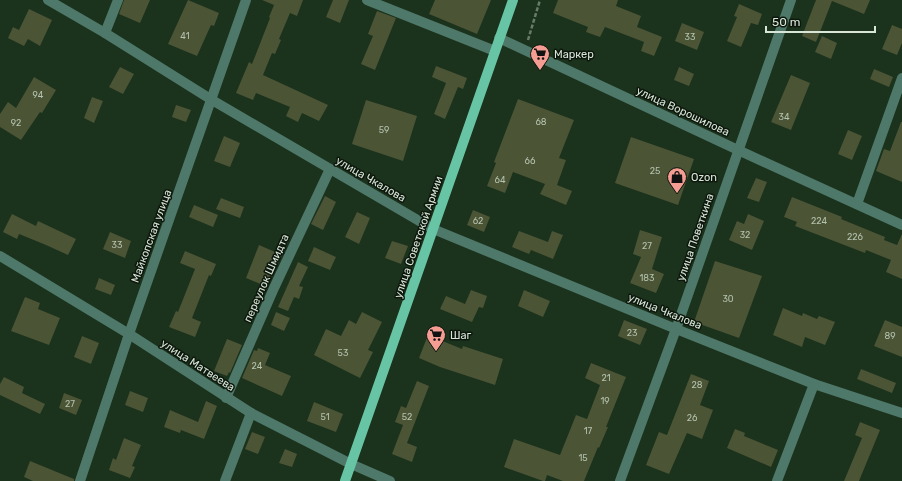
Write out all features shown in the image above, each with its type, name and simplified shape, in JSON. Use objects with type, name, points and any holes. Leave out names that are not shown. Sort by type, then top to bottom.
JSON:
[{"type":"main road","name":"улица Советской Армии","points":[[345,481],[513,0]]},
{"type":"street","name":"улица Чкалова","points":[[48,0],[105,33],[212,100],[433,229],[814,384],[902,413]]},
{"type":"street","points":[[105,33],[118,0]]},
{"type":"street","name":"Майкопская улица","points":[[80,481],[129,334],[246,0]]},
{"type":"street","points":[[366,0],[495,51]]},
{"type":"street","name":"улица Поветкина","points":[[620,481],[676,329],[791,0]]},
{"type":"street","name":"улица Ворошилова","points":[[499,38],[902,225]]},
{"type":"street","points":[[857,204],[902,78]]},
{"type":"street","name":"переулок Шмидта","points":[[226,398],[274,288],[330,169]]},
{"type":"street","name":"улица Матвеева","points":[[0,256],[129,334],[251,413],[351,464],[390,481]]},
{"type":"street","points":[[777,481],[814,384]]},
{"type":"street","points":[[226,481],[251,413]]},
{"type":"path","points":[[525,50],[540,0]]},
{"type":"building","points":[[124,0],[150,0],[140,23],[119,14]]},
{"type":"building","points":[[188,0],[219,13],[214,26],[211,25],[197,56],[168,44]]},
{"type":"building","points":[[262,0],[303,0],[297,16],[290,13],[279,39],[281,40],[275,54],[272,53],[263,75],[328,105],[319,121],[302,113],[298,122],[286,116],[290,107],[256,93],[253,100],[236,93],[249,62],[252,64],[274,5]]},
{"type":"building","points":[[333,0],[349,0],[340,23],[326,17]]},
{"type":"building","points":[[435,0],[491,0],[477,34],[429,14]]},
{"type":"building","points":[[558,0],[618,0],[616,6],[641,16],[637,27],[662,37],[654,56],[641,51],[644,42],[605,27],[600,37],[586,32],[588,27],[553,13]]},
{"type":"building","points":[[816,0],[870,0],[864,14],[832,1],[816,42],[802,36]]},
{"type":"building","points":[[739,4],[762,14],[758,25],[751,23],[741,47],[727,41],[737,17],[734,16]]},
{"type":"building","points":[[29,9],[52,20],[40,46],[28,39],[24,46],[8,38],[13,27],[19,30]]},
{"type":"building","points":[[377,11],[396,18],[375,70],[361,64],[373,36],[368,34]]},
{"type":"building","points":[[682,23],[704,32],[697,50],[675,41]]},
{"type":"building","points":[[892,25],[902,29],[902,43],[897,55],[882,49]]},
{"type":"building","points":[[822,36],[837,43],[831,59],[815,52]]},
{"type":"building","points":[[436,66],[467,78],[463,89],[458,87],[445,119],[434,114],[446,83],[432,77]]},
{"type":"building","points":[[120,67],[134,74],[123,94],[109,87]]},
{"type":"building","points":[[679,67],[694,74],[689,86],[674,80]]},
{"type":"building","points":[[874,69],[893,77],[889,87],[870,79]]},
{"type":"building","points":[[791,75],[810,83],[791,130],[771,122]]},
{"type":"building","points":[[34,77],[56,90],[42,113],[40,112],[21,140],[0,127],[0,114],[8,102],[16,108]]},
{"type":"building","points":[[92,97],[103,101],[94,123],[84,118]]},
{"type":"building","points":[[518,99],[574,120],[559,158],[566,160],[557,185],[572,191],[566,205],[540,194],[545,184],[513,172],[505,193],[487,186],[496,163],[494,162]]},
{"type":"building","points":[[366,100],[417,116],[403,161],[352,144]]},
{"type":"building","points":[[176,105],[191,110],[186,122],[172,117]]},
{"type":"building","points":[[901,122],[902,182],[876,171],[884,149],[890,151]]},
{"type":"building","points":[[848,130],[862,136],[852,160],[838,154]]},
{"type":"building","points":[[224,136],[240,143],[230,167],[214,161]]},
{"type":"building","points":[[631,137],[694,159],[678,205],[615,183]]},
{"type":"building","points":[[756,178],[767,182],[759,202],[747,198]]},
{"type":"building","points":[[325,196],[336,202],[323,230],[311,224]]},
{"type":"building","points":[[792,197],[842,217],[841,219],[885,237],[884,240],[897,245],[902,234],[902,279],[886,272],[891,260],[866,250],[865,253],[795,226],[797,222],[784,217]]},
{"type":"building","points":[[221,198],[244,207],[240,218],[216,209]]},
{"type":"building","points":[[194,205],[218,215],[213,227],[189,217]]},
{"type":"building","points":[[473,210],[490,217],[484,232],[467,225]]},
{"type":"building","points":[[357,212],[370,218],[359,244],[345,237]]},
{"type":"building","points":[[12,214],[36,226],[38,221],[76,239],[68,255],[19,234],[17,239],[3,232]]},
{"type":"building","points":[[748,214],[764,221],[752,250],[729,240],[737,221],[744,224]]},
{"type":"building","points":[[640,230],[662,237],[652,269],[664,274],[656,293],[630,283],[641,257],[633,254]]},
{"type":"building","points":[[519,231],[548,242],[552,231],[563,235],[553,259],[531,250],[529,254],[512,247]]},
{"type":"building","points":[[110,232],[131,241],[125,258],[103,249]]},
{"type":"building","points":[[392,241],[408,246],[401,264],[385,258]]},
{"type":"building","points":[[259,245],[282,255],[265,286],[246,278]]},
{"type":"building","points":[[314,247],[336,257],[330,270],[308,261]]},
{"type":"building","points":[[185,251],[216,264],[211,276],[209,275],[192,318],[201,322],[195,337],[169,327],[176,311],[178,312],[195,269],[180,263]]},
{"type":"building","points":[[715,261],[762,276],[739,338],[694,322]]},
{"type":"building","points":[[298,262],[308,267],[299,286],[303,287],[299,299],[294,297],[288,311],[278,307]]},
{"type":"building","points":[[99,278],[115,285],[111,295],[95,289]]},
{"type":"building","points":[[471,290],[487,296],[483,308],[479,307],[472,322],[440,309],[446,296],[465,304]]},
{"type":"building","points":[[524,290],[550,301],[543,317],[518,306]]},
{"type":"building","points":[[25,297],[40,303],[38,309],[60,318],[49,345],[11,331]]},
{"type":"building","points":[[783,308],[802,316],[803,313],[817,319],[819,316],[835,322],[825,345],[805,337],[802,347],[773,335]]},
{"type":"building","points":[[276,312],[290,318],[284,331],[271,325]]},
{"type":"building","points":[[362,312],[382,322],[368,350],[373,352],[360,378],[314,355],[326,329],[341,336],[349,320],[356,324]]},
{"type":"building","points":[[624,320],[647,329],[640,345],[618,336]]},
{"type":"building","points":[[885,320],[902,327],[902,357],[874,346]]},
{"type":"building","points":[[428,335],[462,349],[463,346],[503,359],[495,385],[440,367],[419,358]]},
{"type":"building","points":[[82,336],[99,343],[91,364],[74,357]]},
{"type":"building","points":[[227,339],[242,345],[230,373],[229,372],[227,376],[214,371]]},
{"type":"building","points":[[258,348],[270,353],[265,365],[291,376],[282,396],[242,378],[254,350],[257,351]]},
{"type":"building","points":[[591,363],[626,377],[606,427],[608,427],[584,481],[563,481],[547,475],[545,481],[543,481],[504,467],[514,439],[560,455],[576,415],[587,419],[600,385],[585,378]]},
{"type":"building","points":[[861,369],[896,383],[892,393],[857,379]]},
{"type":"building","points":[[691,374],[709,381],[700,405],[713,410],[702,439],[687,433],[669,474],[646,465],[659,432],[667,435]]},
{"type":"building","points":[[4,377],[24,387],[22,393],[45,404],[40,414],[0,395],[0,384]]},
{"type":"building","points":[[417,381],[429,386],[407,443],[417,447],[412,462],[392,454],[403,425],[395,422],[401,406],[406,408]]},
{"type":"building","points":[[130,391],[148,398],[143,412],[125,405]]},
{"type":"building","points":[[64,393],[82,400],[76,415],[59,408]]},
{"type":"building","points":[[206,401],[217,406],[204,439],[181,430],[180,433],[164,427],[170,410],[198,422]]},
{"type":"building","points":[[314,402],[343,414],[336,432],[307,421]]},
{"type":"building","points":[[860,422],[880,430],[859,481],[844,481],[862,438],[855,435]]},
{"type":"building","points":[[735,429],[745,433],[744,436],[778,450],[771,467],[727,448]]},
{"type":"building","points":[[252,432],[265,437],[258,454],[245,449]]},
{"type":"building","points":[[124,438],[141,445],[132,466],[135,467],[130,478],[109,470],[113,458],[116,460]]},
{"type":"building","points":[[285,449],[297,454],[292,467],[279,463]]},
{"type":"building","points":[[30,461],[74,479],[74,481],[33,481],[24,477]]},
{"type":"place","name":"Маркер","points":[[540,71]]},
{"type":"place","name":"Ozon","points":[[677,194]]},
{"type":"place","name":"Шаг","points":[[436,352]]}]
